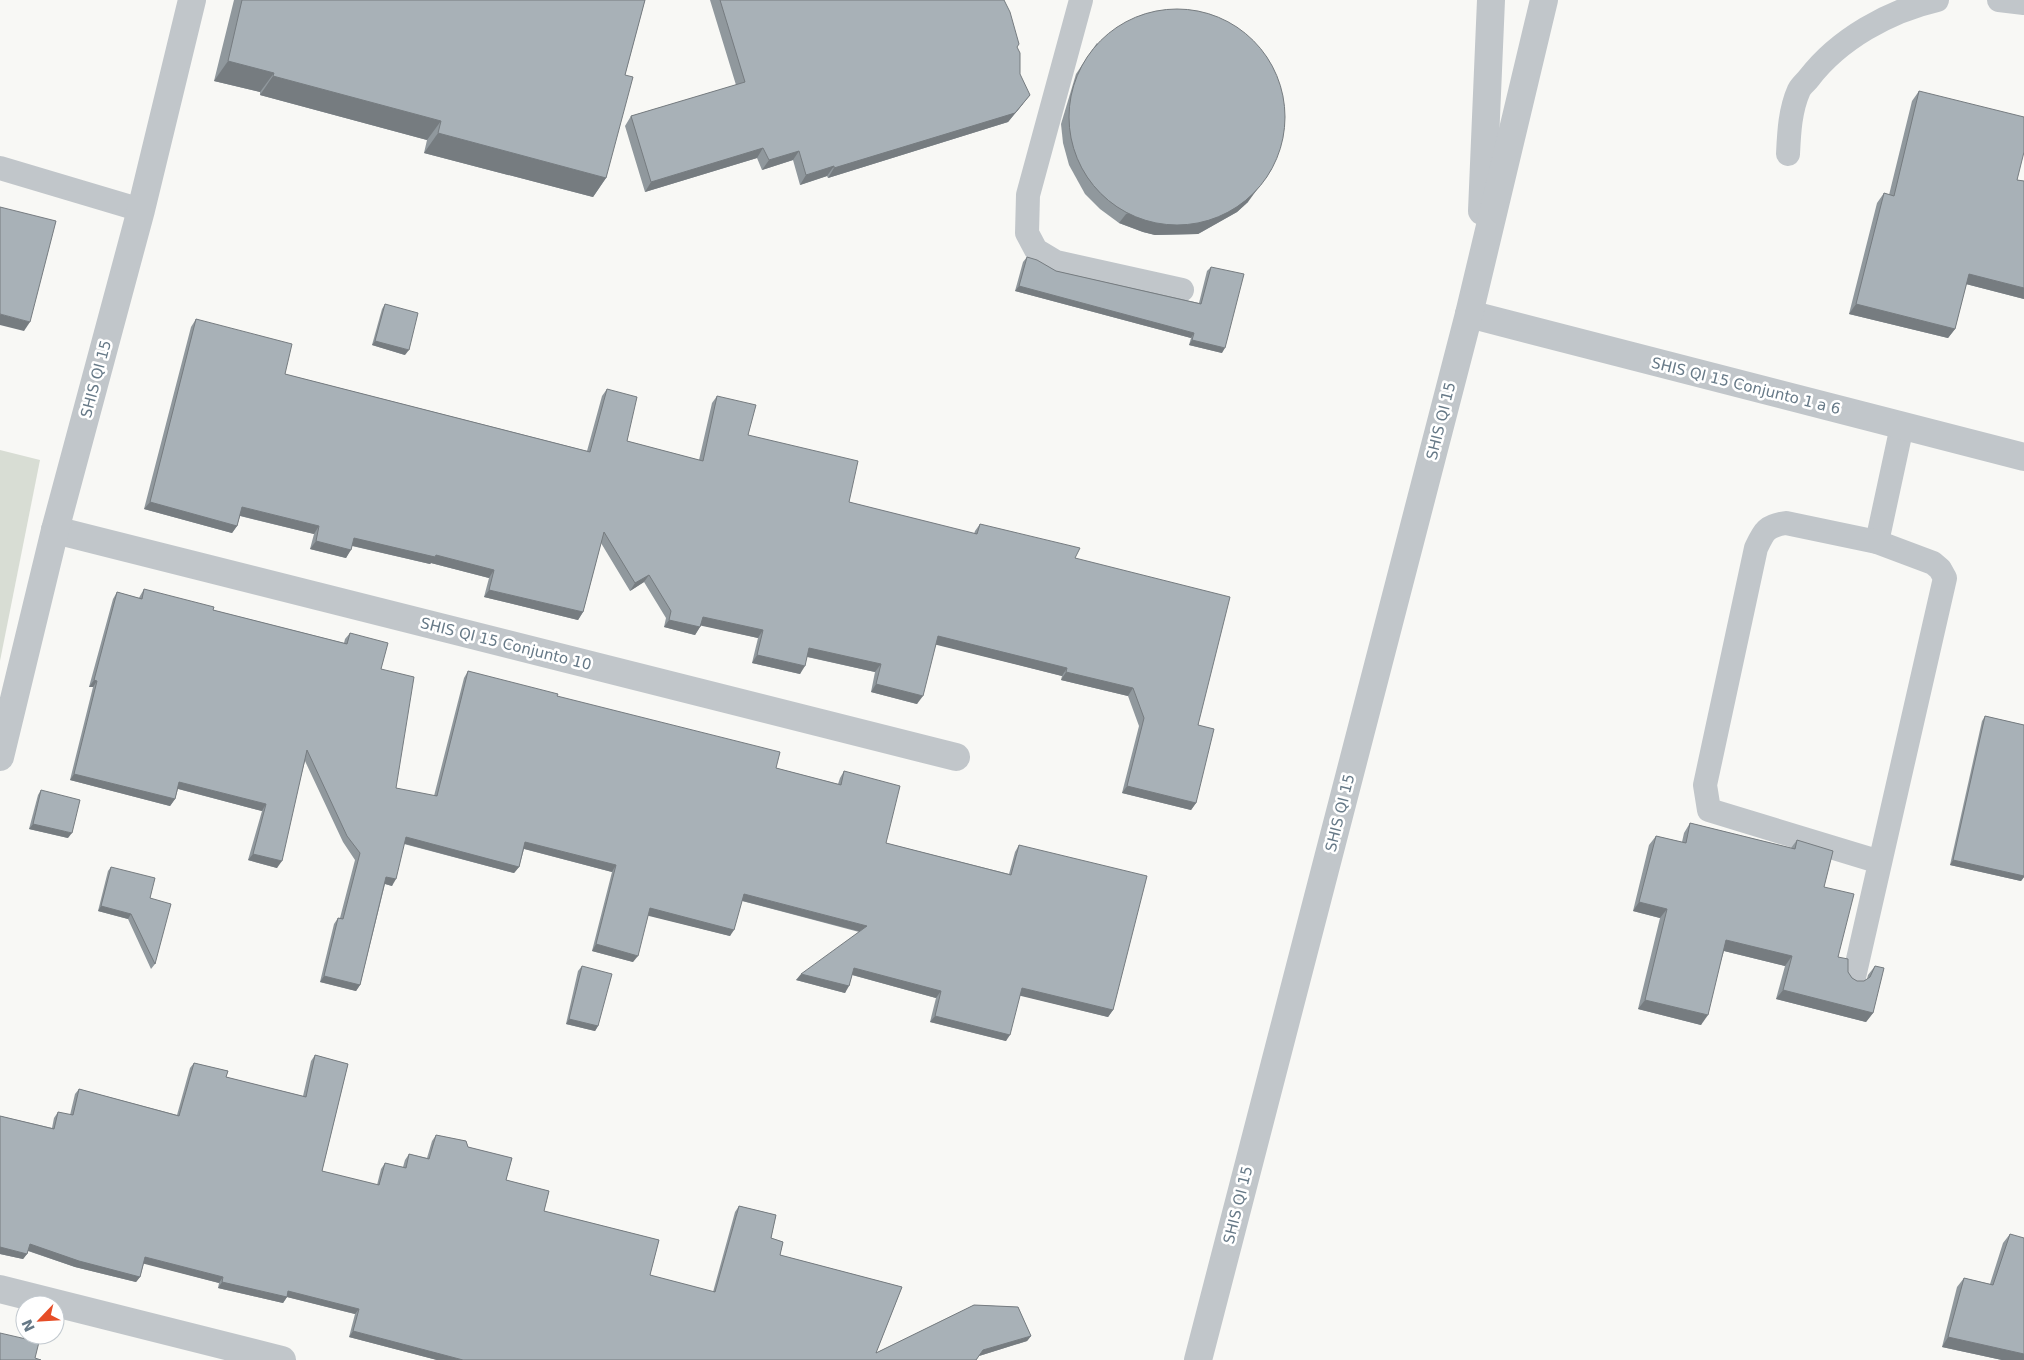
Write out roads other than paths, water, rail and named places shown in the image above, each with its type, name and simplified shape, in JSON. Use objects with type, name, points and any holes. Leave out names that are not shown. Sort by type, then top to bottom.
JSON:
[{"type":"street","name":"SHIS QI 15","points":[[0,757],[55,530],[141,210],[192,0]]},
{"type":"street","name":"SHIS QI 15","points":[[1480,266],[1483,151],[1491,0]]},
{"type":"street","name":"SHIS QI 15","points":[[1198,1360],[1469,314],[1544,0]]},
{"type":"street","name":"SHIS QI 15 Conjunto 1 a 6","points":[[1469,314],[2024,457]]},
{"type":"street","name":"SHIS QI 15 Conjunto 10","points":[[55,530],[956,757]]},
{"type":"street","points":[[0,1289],[282,1360]]},
{"type":"lane","points":[[1081,0],[1028,195],[1027,233],[1036,250],[1056,262],[1182,290]]},
{"type":"lane","points":[[1788,154],[1789,124],[1799,90],[1822,61],[1867,28],[1916,5],[1937,0]]},
{"type":"lane","points":[[1999,0],[2024,3]]},
{"type":"lane","points":[[0,168],[141,210]]},
{"type":"lane","points":[[1877,542],[1902,426]]},
{"type":"lane","points":[[1854,976],[1945,578],[1940,569],[1933,563],[1877,542],[1786,524],[1774,525],[1763,533],[1756,548],[1704,785],[1709,810],[1880,862]]}]
